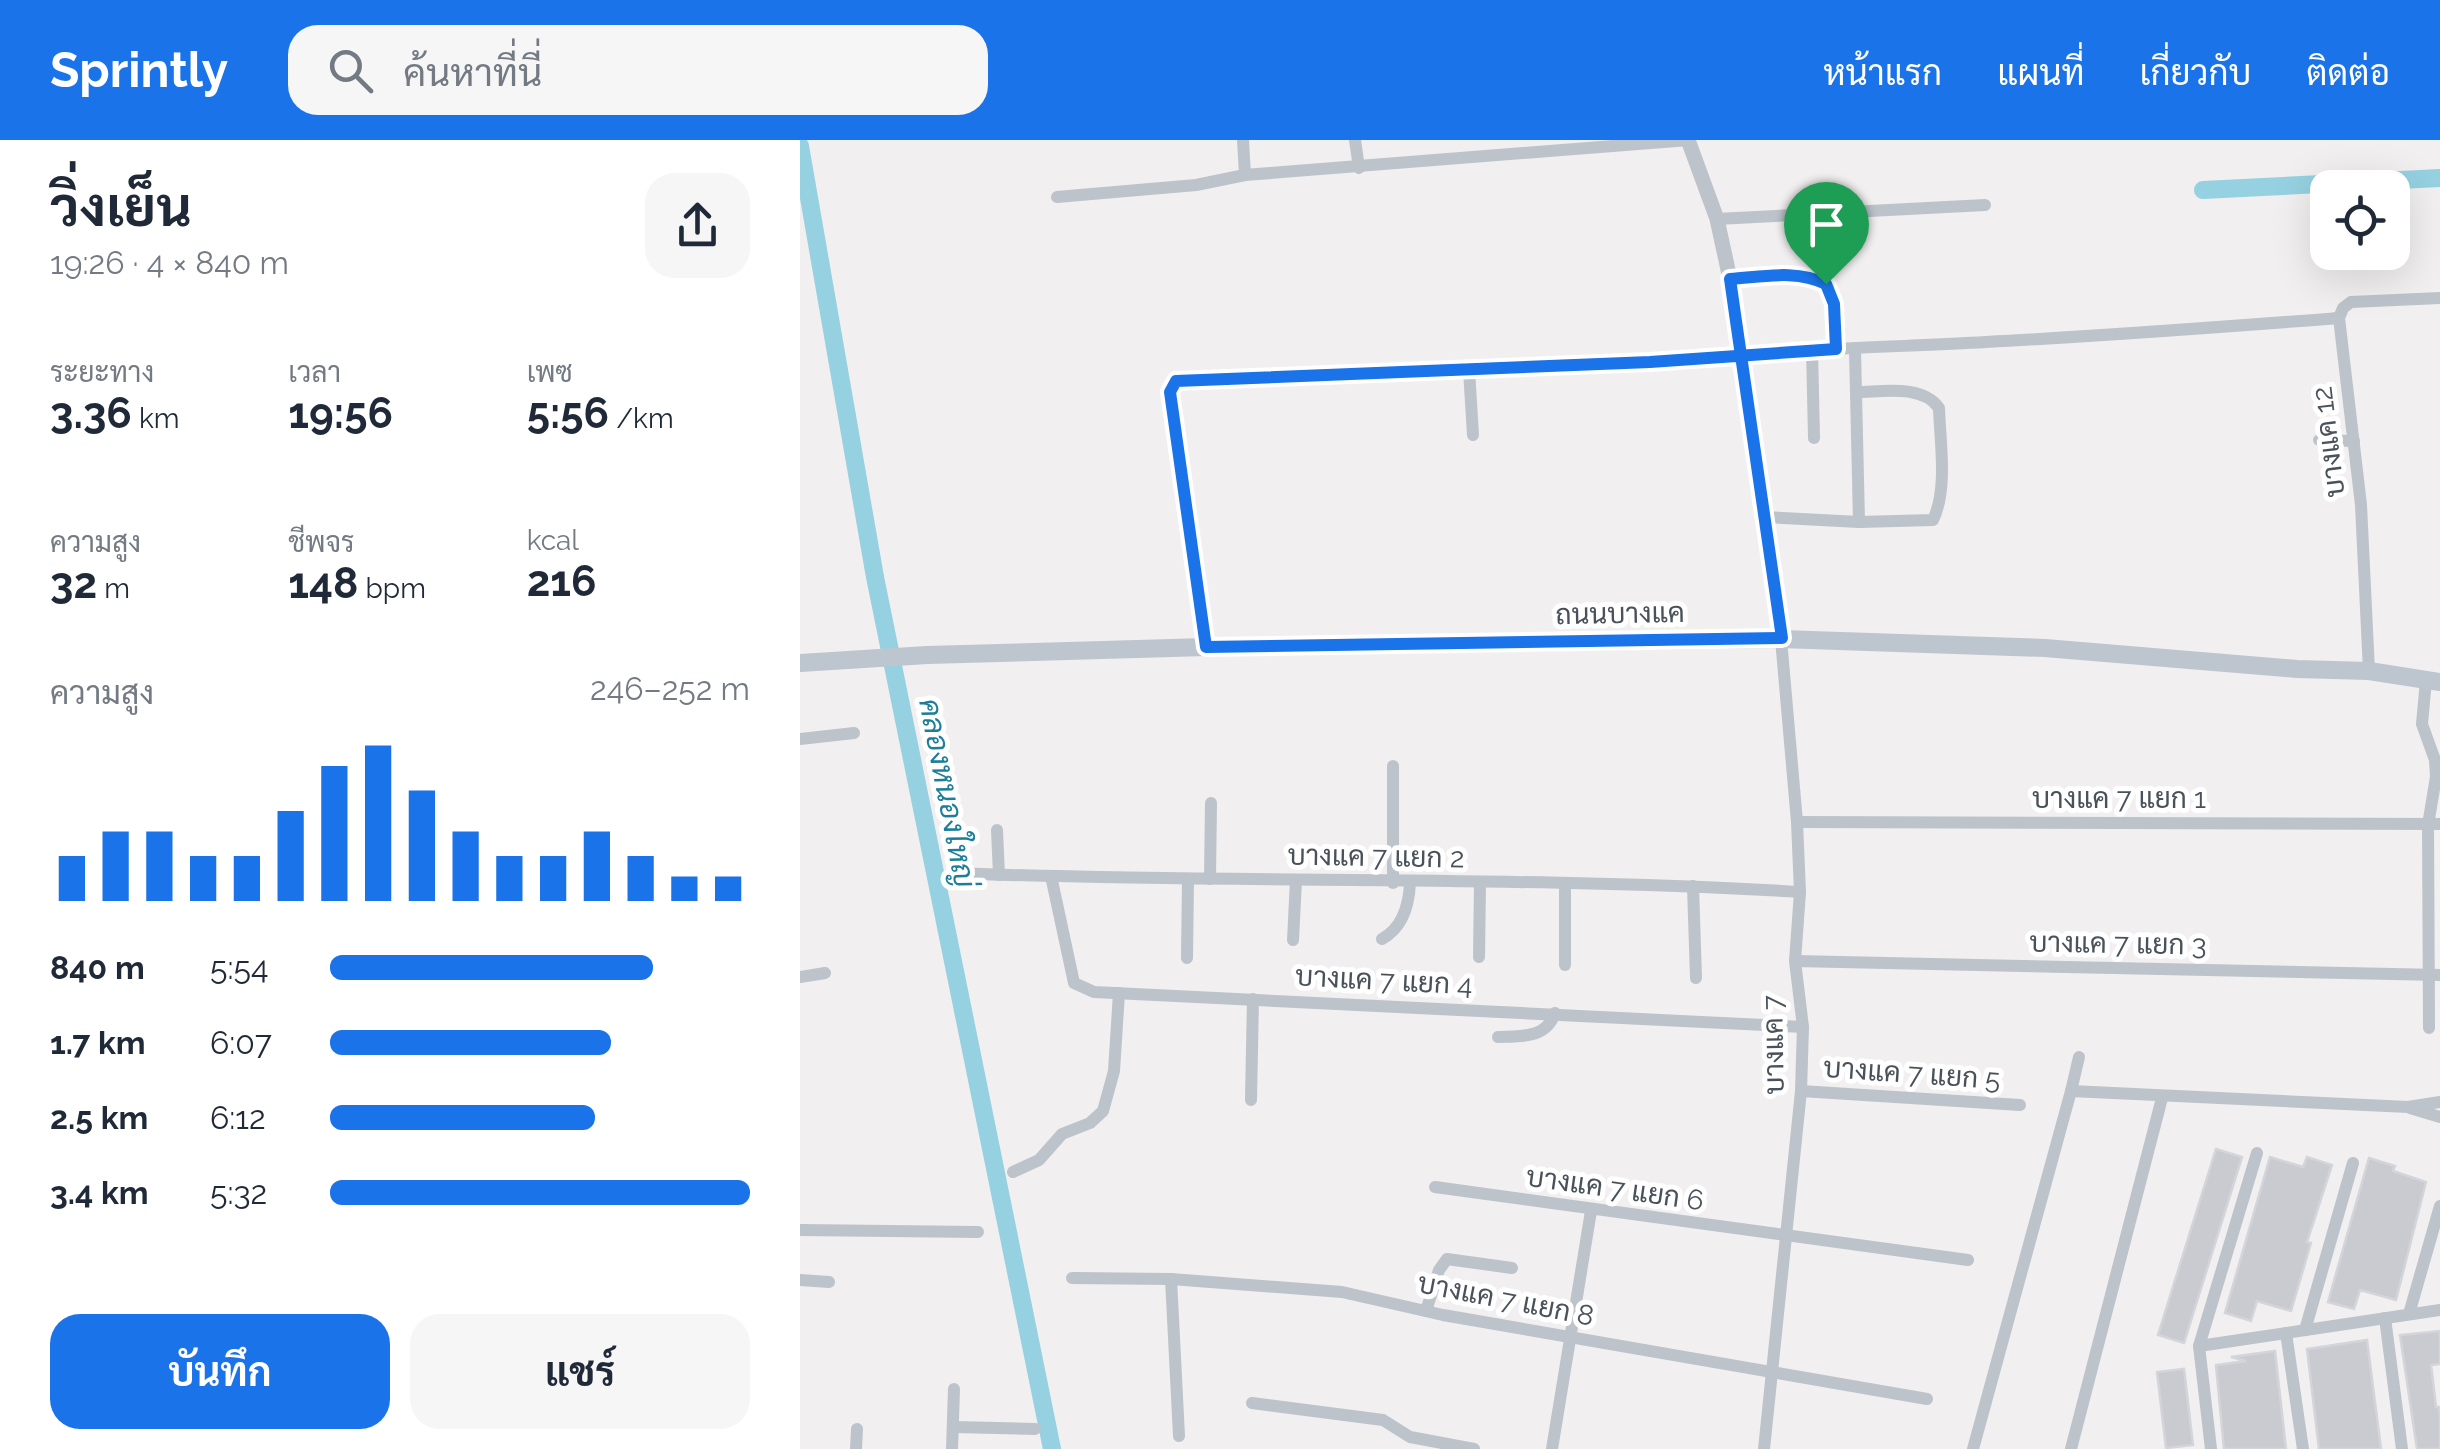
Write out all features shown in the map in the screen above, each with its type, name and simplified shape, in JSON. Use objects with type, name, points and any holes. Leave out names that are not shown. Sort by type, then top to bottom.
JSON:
[{"type":"main road","name":"ถนนบางแค","points":[[800,663],[1206,647],[1782,638],[2044,648],[2297,669],[2368,671],[2433,682]]},
{"type":"street","points":[[1243,140],[1244,175]]},
{"type":"street","points":[[1355,140],[1359,168]]},
{"type":"street","points":[[1057,197],[1196,184],[1244,175],[1688,140],[1717,219],[1730,279],[1782,638]]},
{"type":"street","points":[[1717,219],[1985,205]]},
{"type":"street","points":[[1730,279],[1791,274],[1826,284],[1834,304],[1836,349]]},
{"type":"street","points":[[1206,647],[1170,392],[1176,381],[1741,357],[1812,348],[1855,350],[2339,318],[2342,308],[2351,302],[2440,298]]},
{"type":"street","name":"บางแค 12","points":[[2339,318],[2361,505],[2368,671]]},
{"type":"street","points":[[1812,348],[1814,438]]},
{"type":"street","points":[[1855,350],[1859,522]]},
{"type":"street","points":[[1469,370],[1474,435]]},
{"type":"street","points":[[1765,517],[1859,522],[1934,520],[1940,481],[1939,408],[1932,398],[1920,393],[1856,392]]},
{"type":"street","points":[[2319,440],[2354,442]]},
{"type":"street","name":"บางแค 7","points":[[1764,1449],[1788,1236],[1804,1027],[1795,961],[1800,892],[1782,638]]},
{"type":"street","points":[[2429,1028],[2435,975],[2436,777],[2435,760],[2422,724],[2433,682]]},
{"type":"street","points":[[800,739],[854,733]]},
{"type":"street","points":[[1393,766],[1393,883]]},
{"type":"street","points":[[1210,879],[1211,802]]},
{"type":"street","name":"บางแค 7 แยก 1","points":[[1797,822],[2434,824]]},
{"type":"street","points":[[997,830],[999,875]]},
{"type":"street","name":"บางแค 7 แยก 2","points":[[951,873],[1693,886],[1800,892]]},
{"type":"street","name":"บางแค 7 แยก 4","points":[[1051,876],[1074,983],[1094,992],[1804,1027]]},
{"type":"street","points":[[1187,958],[1188,878]]},
{"type":"street","points":[[1293,940],[1296,880]]},
{"type":"street","points":[[1382,939],[1390,935],[1402,917],[1410,883]]},
{"type":"street","points":[[1480,883],[1480,958]]},
{"type":"street","points":[[1564,965],[1565,884]]},
{"type":"street","points":[[1693,886],[1696,978]]},
{"type":"street","name":"บางแค 7 แยก 3","points":[[1795,961],[2435,975]]},
{"type":"street","points":[[800,977],[825,973]]},
{"type":"street","points":[[1013,1172],[1039,1160],[1062,1134],[1090,1124],[1104,1111],[1114,1071],[1119,993]]},
{"type":"street","points":[[1252,1100],[1253,999]]},
{"type":"street","points":[[1498,1037],[1539,1033],[1551,1023],[1555,1013]]},
{"type":"street","points":[[1973,1449],[2079,1056]]},
{"type":"street","name":"บางแค 7 แยก 5","points":[[1801,1091],[2020,1106]]},
{"type":"street","points":[[2070,1092],[2408,1107],[2440,1102]]},
{"type":"street","points":[[2071,1449],[2162,1098]]},
{"type":"street","points":[[2408,1107],[2440,1117]]},
{"type":"street","points":[[2211,1449],[2198,1346],[2257,1152]]},
{"type":"street","points":[[2305,1330],[2353,1163]]},
{"type":"street","name":"บางแค 7 แยก 6","points":[[1435,1188],[1968,1260]]},
{"type":"street","points":[[2410,1314],[2440,1206]]},
{"type":"street","points":[[1552,1449],[1591,1211]]},
{"type":"street","points":[[800,1230],[978,1232]]},
{"type":"street","points":[[1426,1311],[1447,1259],[1512,1268]]},
{"type":"street","name":"บางแค 7 แยก 8","points":[[1072,1278],[1171,1280],[1342,1292],[1426,1311],[1928,1398]]},
{"type":"street","points":[[800,1280],[829,1282]]},
{"type":"street","points":[[1171,1280],[1179,1436]]},
{"type":"street","points":[[2198,1346],[2440,1310]]},
{"type":"street","points":[[2385,1318],[2402,1449]]},
{"type":"street","points":[[2286,1333],[2304,1449]]},
{"type":"street","points":[[952,1449],[954,1389]]},
{"type":"street","points":[[1252,1403],[1383,1420],[1410,1437],[1474,1449]]},
{"type":"street","points":[[954,1427],[1035,1429]]},
{"type":"street","points":[[856,1429],[856,1449]]},
{"type":"building","points":[[2216,1149],[2242,1157],[2184,1343],[2158,1335]]},
{"type":"building","points":[[2270,1157],[2303,1167],[2307,1157],[2332,1165],[2307,1242],[2311,1243],[2291,1311],[2257,1301],[2251,1321],[2225,1313]]},
{"type":"building","points":[[2369,1158],[2426,1182],[2396,1300],[2360,1290],[2354,1309],[2328,1302]]},
{"type":"building","points":[[2440,1331],[2440,1364],[2431,1365],[2440,1415],[2440,1449],[2417,1449],[2400,1335]]},
{"type":"building","points":[[2367,1340],[2381,1449],[2319,1449],[2307,1349]]},
{"type":"building","points":[[2275,1351],[2286,1449],[2224,1449],[2216,1365],[2246,1361],[2231,1357]]},
{"type":"building","points":[[2184,1369],[2193,1445],[2166,1448],[2157,1372]]},
{"type":"waterway","name":"คลองหนองใหญ่","points":[[800,146],[875,577],[1052,1449]]},
{"type":"waterway","points":[[2203,190],[2440,178]]},
{"type":"route","points":[[1826,284],[1791,274],[1730,279],[1741,357],[1751,411],[1782,638],[1206,647],[1170,392],[1176,381],[1650,362],[1741,357],[1812,348],[1836,349],[1834,304],[1826,284]]}]
